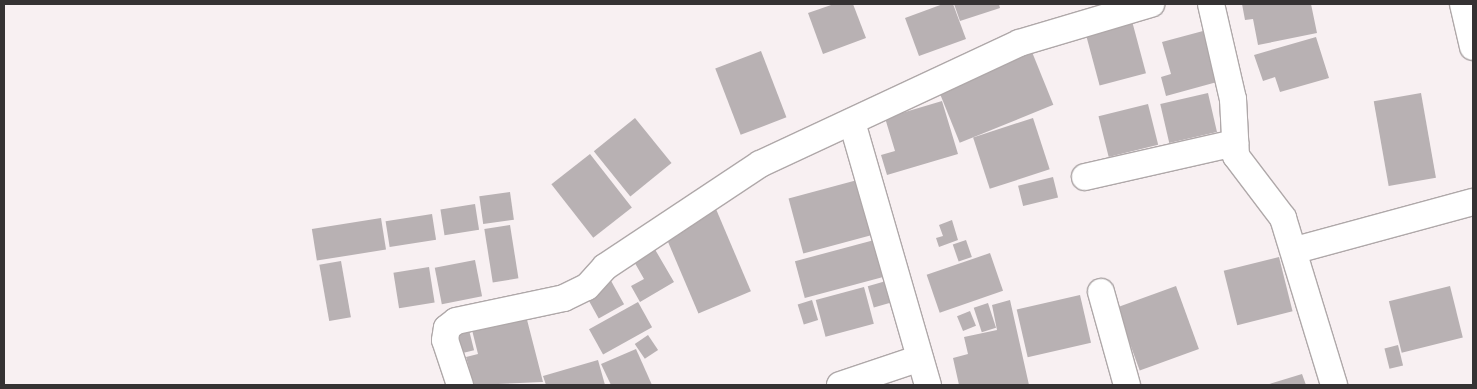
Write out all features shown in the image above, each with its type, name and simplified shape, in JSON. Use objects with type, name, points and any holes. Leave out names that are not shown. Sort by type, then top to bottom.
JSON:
[{"type":"street","points":[[460,385],[445,340],[447,328],[456,321],[564,298],[587,287],[605,267],[760,164],[1019,43],[1151,4]]},
{"type":"street","points":[[1211,4],[1233,99],[1235,143],[1242,167],[1283,218],[1296,250],[1334,385]]},
{"type":"street","points":[[1463,4],[1473,47]]},
{"type":"street","points":[[852,122],[928,385]]},
{"type":"street","points":[[1085,177],[1235,143]]},
{"type":"street","points":[[1296,250],[1473,202]]},
{"type":"street","points":[[1101,292],[1127,385]]},
{"type":"street","points":[[840,385],[920,358]]},
{"type":"building","points":[[834,4],[853,4],[866,38],[823,54],[808,13]]},
{"type":"building","points":[[943,4],[953,4],[966,39],[919,56],[905,18]]},
{"type":"building","points":[[954,4],[999,4],[1000,8],[960,21]]},
{"type":"building","points":[[1242,4],[1311,4],[1317,33],[1258,45],[1253,19],[1245,20]]},
{"type":"building","points":[[1132,21],[1146,73],[1100,86],[1086,33]]},
{"type":"building","points":[[1203,31],[1217,82],[1166,96],[1161,77],[1171,74],[1162,42]]},
{"type":"building","points":[[1316,37],[1329,78],[1280,92],[1275,77],[1263,81],[1254,55]]},
{"type":"building","points":[[761,51],[786,117],[741,135],[715,69]]},
{"type":"building","points":[[1032,52],[1053,105],[960,143],[938,90]]},
{"type":"building","points":[[1208,93],[1217,132],[1169,143],[1160,104]]},
{"type":"building","points":[[1421,93],[1436,178],[1389,186],[1374,101]]},
{"type":"building","points":[[942,101],[958,154],[887,175],[881,155],[895,151],[885,118]]},
{"type":"building","points":[[1148,104],[1158,145],[1109,157],[1099,116]]},
{"type":"building","points":[[635,118],[672,163],[630,196],[594,151]]},
{"type":"building","points":[[1033,118],[1050,169],[990,189],[973,137]]},
{"type":"building","points":[[590,154],[632,208],[593,238],[551,184]]},
{"type":"building","points":[[1053,177],[1058,197],[1023,206],[1018,186]]},
{"type":"building","points":[[861,179],[876,234],[803,253],[789,198]]},
{"type":"building","points":[[510,192],[514,220],[483,224],[479,196]]},
{"type":"building","points":[[713,202],[751,291],[698,314],[661,224]]},
{"type":"building","points":[[475,204],[479,230],[444,235],[440,209]]},
{"type":"building","points":[[432,214],[436,240],[390,247],[386,221]]},
{"type":"building","points":[[381,218],[386,250],[317,261],[312,229]]},
{"type":"building","points":[[952,220],[958,240],[939,247],[936,238],[943,236],[939,225]]},
{"type":"building","points":[[510,225],[518,278],[493,282],[484,229]]},
{"type":"building","points":[[878,239],[888,276],[805,298],[795,261]]},
{"type":"building","points":[[966,240],[972,257],[959,262],[953,245]]},
{"type":"building","points":[[653,246],[674,282],[640,302],[631,286],[644,279],[632,258]]},
{"type":"building","points":[[990,253],[1003,291],[940,313],[927,275]]},
{"type":"building","points":[[1279,257],[1293,311],[1237,325],[1224,271]]},
{"type":"building","points":[[475,260],[482,296],[442,304],[435,268]]},
{"type":"building","points":[[341,261],[351,317],[329,321],[319,265]]},
{"type":"building","points":[[429,267],[435,303],[399,308],[393,273]]},
{"type":"building","points":[[610,279],[624,304],[599,318],[585,293]]},
{"type":"building","points":[[886,281],[892,302],[874,307],[868,286]]},
{"type":"building","points":[[1176,286],[1199,349],[1140,371],[1117,308]]},
{"type":"building","points":[[1450,286],[1463,337],[1402,353],[1389,301]]},
{"type":"building","points":[[864,287],[874,324],[826,337],[816,300]]},
{"type":"building","points":[[1080,295],[1091,343],[1028,357],[1017,310]]},
{"type":"building","points":[[812,300],[818,320],[804,324],[798,304]]},
{"type":"building","points":[[1010,300],[1029,385],[959,385],[953,358],[968,354],[964,337],[997,330],[992,305]]},
{"type":"building","points":[[638,302],[652,327],[603,355],[589,329]]},
{"type":"building","points":[[988,303],[996,328],[982,332],[974,308]]},
{"type":"building","points":[[524,308],[543,382],[474,385],[466,357],[478,354],[470,322]]},
{"type":"building","points":[[970,311],[976,326],[963,331],[957,316]]},
{"type":"building","points":[[468,326],[474,350],[457,355],[451,330]]},
{"type":"building","points":[[648,335],[658,350],[645,359],[635,344]]},
{"type":"building","points":[[1398,345],[1403,365],[1389,369],[1384,348]]},
{"type":"building","points":[[636,349],[652,385],[611,385],[601,364]]},
{"type":"building","points":[[598,360],[605,385],[546,385],[543,376]]},
{"type":"building","points":[[1302,374],[1306,385],[1266,385]]}]
